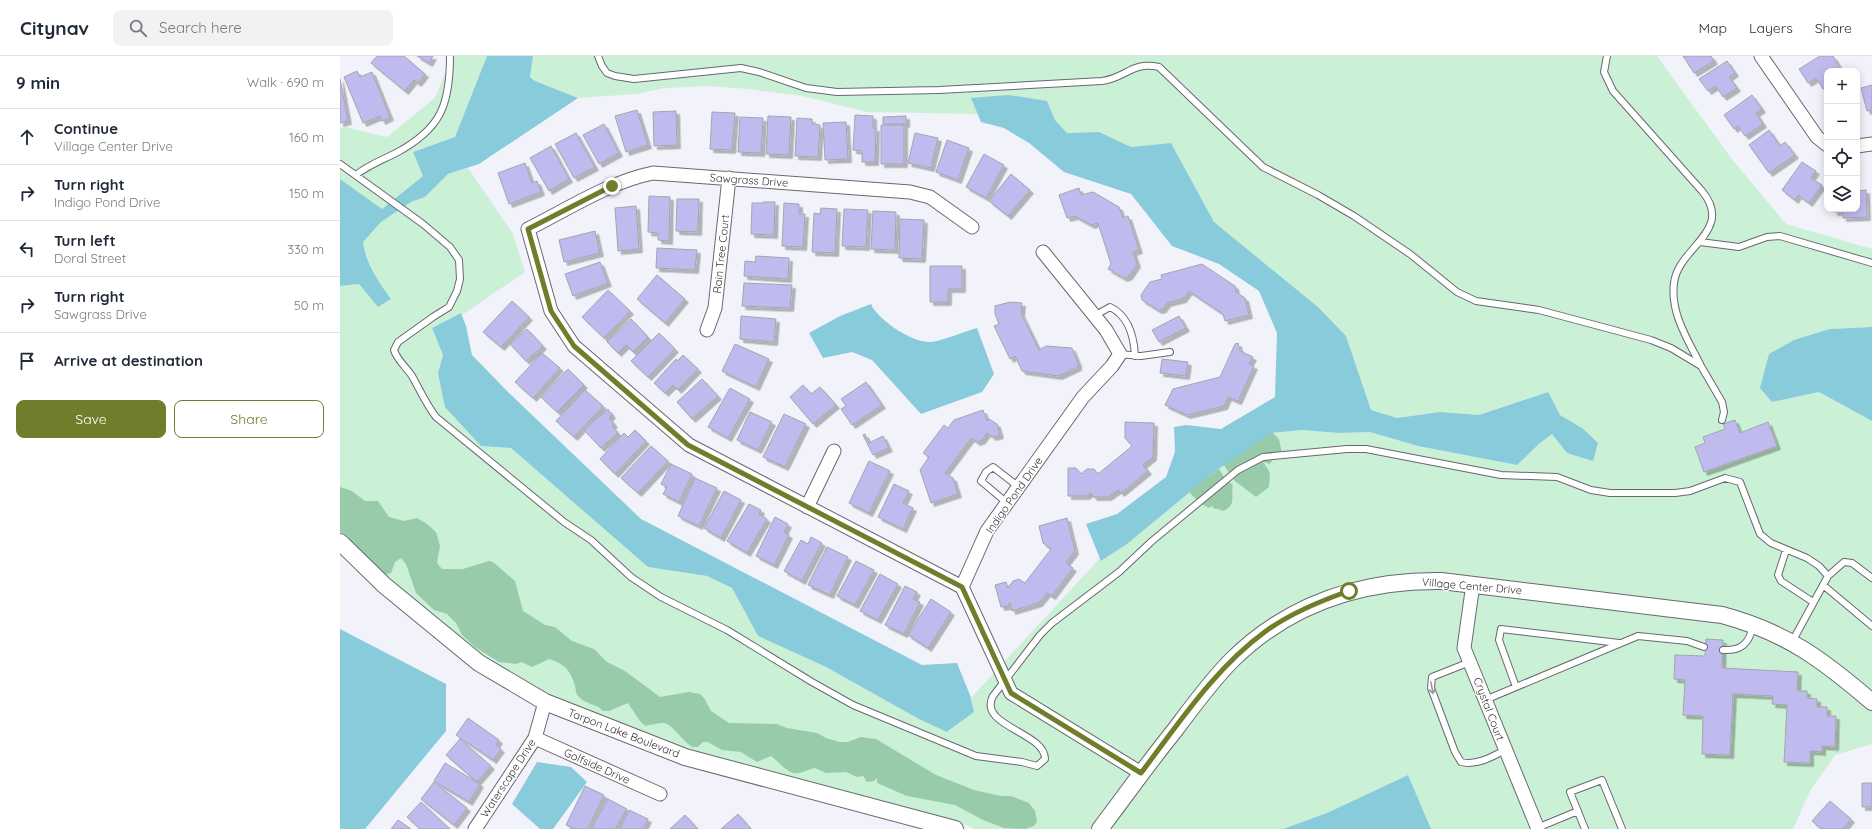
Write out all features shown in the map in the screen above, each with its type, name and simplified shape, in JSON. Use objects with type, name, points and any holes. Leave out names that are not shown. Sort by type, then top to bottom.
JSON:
[{"type":"street","points":[[1760,56],[1818,137],[1824,142]]},
{"type":"street","points":[[1860,146],[1872,144]]},
{"type":"street","name":"Sawgrass Drive","points":[[807,507],[688,445],[574,346],[551,311],[528,229],[633,177],[653,173],[910,192],[930,197],[972,227]]},
{"type":"street","name":"Rain Tree Court","points":[[707,330],[715,308],[730,178]]},
{"type":"street","points":[[1043,252],[1094,316],[1120,354]]},
{"type":"street","name":"Indigo Pond Drive","points":[[962,587],[987,531],[1083,397],[1112,366],[1120,354]]},
{"type":"street","points":[[834,451],[807,507],[962,587],[1011,693],[1141,773]]},
{"type":"street","name":"Tarpon Lake Boulevard","points":[[340,542],[384,585],[479,663],[545,702],[685,757],[956,829]]},
{"type":"street","name":"Village Center Drive","points":[[1100,829],[1209,685],[1232,660],[1267,631],[1287,618],[1327,599],[1367,587],[1412,581],[1473,584],[1722,615],[1753,629],[1792,642],[1816,657],[1872,702]]},
{"type":"street","name":"Crystal Court","points":[[1473,584],[1464,648],[1537,828]]},
{"type":"street","name":"Waterscape Drive","points":[[475,829],[535,738],[545,702]]},
{"type":"street","name":"Golfside Drive","points":[[535,738],[660,794]]},
{"type":"lane","points":[[356,175],[368,166],[410,145],[423,136],[433,125],[448,96],[450,82],[450,56]]},
{"type":"lane","points":[[598,56],[607,73],[619,77],[641,78],[741,68],[759,72],[806,88],[837,92],[939,90],[1102,81],[1112,80],[1141,65],[1159,68],[1263,167],[1318,195],[1354,216],[1410,254],[1452,289],[1467,298],[1539,310],[1651,340],[1671,348],[1701,366]]},
{"type":"lane","points":[[1606,56],[1604,72],[1613,91],[1708,199],[1712,211],[1711,224],[1707,233],[1680,265],[1674,282],[1674,290],[1677,314],[1701,366],[1722,402],[1724,412],[1722,420]]},
{"type":"lane","points":[[340,164],[409,214],[450,247],[459,260],[461,268],[458,291],[449,307],[398,342],[394,350],[395,355],[411,376],[436,417],[564,522],[591,540],[631,577],[646,587],[727,630],[812,682],[853,705],[976,756],[1022,762],[1037,766],[1045,759],[1042,749],[1000,720],[991,710],[990,703],[1005,682],[1040,635],[1052,623],[1119,572],[1231,475],[1246,464],[1263,457],[1347,449],[1366,449],[1501,475],[1557,477],[1599,492],[1632,494],[1690,491],[1725,478],[1730,479],[1740,482],[1760,534],[1771,543],[1807,558],[1819,566],[1828,576]]},
{"type":"lane","points":[[1700,242],[1739,246],[1767,237],[1780,236],[1872,263]]},
{"type":"lane","points":[[1094,316],[1110,307],[1116,310],[1131,331],[1135,356]]},
{"type":"lane","points":[[1120,354],[1135,356],[1170,352]]},
{"type":"lane","points":[[1007,503],[982,481],[986,472],[993,467],[1019,487]]},
{"type":"lane","points":[[1786,550],[1778,575],[1781,581],[1813,602]]},
{"type":"lane","points":[[1792,642],[1828,576],[1844,562],[1852,563],[1872,578]]},
{"type":"lane","points":[[1823,585],[1872,626]]},
{"type":"lane","points":[[1516,687],[1499,640],[1501,629],[1621,643]]},
{"type":"lane","points":[[1723,650],[1734,650],[1742,647],[1753,629]]},
{"type":"lane","points":[[1485,700],[1638,636],[1687,641],[1704,647]]},
{"type":"lane","points":[[1470,662],[1443,671],[1432,677],[1431,682],[1431,688],[1455,752],[1461,762],[1467,764],[1486,760],[1505,750]]},
{"type":"lane","points":[[1585,829],[1570,792],[1602,780],[1622,829]]},
{"type":"lane","points":[[1537,828],[1578,811]]},
{"type":"green space","points":[[452,56],[487,56],[455,137],[413,152],[423,176],[382,209],[340,179],[340,128],[346,127],[387,137],[435,98]]},
{"type":"green space","points":[[533,56],[1657,56],[1731,158],[1786,224],[1872,249],[1872,327],[1830,329],[1772,402],[1819,392],[1872,421],[1872,694],[1795,636],[1468,576],[1412,574],[1365,580],[1346,585],[1324,592],[1284,612],[1139,764],[1016,688],[1003,663],[1100,558],[1102,561],[1127,544],[1213,473],[1271,433],[1302,430],[1339,433],[1370,432],[1418,446],[1517,465],[1540,443],[1552,434],[1567,453],[1582,428],[1560,415],[1547,392],[1479,415],[1440,412],[1397,418],[1371,410],[1346,336],[1318,307],[1214,222],[1171,143],[1131,147],[1099,132],[1067,133],[1055,120],[1047,101],[972,99],[978,114],[867,112],[803,96],[749,89],[708,86],[665,88],[636,94],[578,98],[535,81],[530,77]]},
{"type":"green space","points":[[468,168],[513,234],[525,272],[462,315],[461,313],[432,328],[443,355],[438,373],[481,446],[511,448],[648,567],[707,576],[732,588],[758,636],[826,667],[919,719],[948,732],[974,712],[971,698],[994,673],[1000,685],[1132,775],[1092,829],[974,829],[967,825],[686,750],[544,694],[482,657],[388,579],[340,533],[340,286],[359,284],[378,307],[390,299],[370,265],[363,242],[381,222],[411,202],[425,197],[448,174]]},
{"type":"green space","points":[[1270,430],[1279,439],[1282,453],[1275,456],[1270,464],[1263,462],[1270,473],[1269,487],[1256,497],[1235,481],[1223,464]]},
{"type":"green space","points":[[1219,469],[1226,480],[1233,485],[1232,503],[1227,509],[1222,511],[1215,509],[1212,506],[1209,508],[1201,504],[1200,500],[1196,499],[1188,491]]},
{"type":"green space","points":[[340,487],[352,491],[365,501],[378,501],[389,517],[404,521],[417,518],[427,524],[436,532],[440,546],[437,563],[442,569],[463,569],[489,561],[493,562],[515,581],[523,611],[545,625],[555,627],[572,641],[594,649],[607,662],[625,671],[660,697],[689,692],[700,694],[711,711],[729,723],[777,724],[787,728],[817,733],[826,738],[839,742],[848,742],[861,737],[876,739],[936,775],[974,790],[1001,796],[1011,796],[1029,803],[1035,811],[1037,822],[1034,826],[1026,829],[1004,828],[983,820],[955,805],[907,796],[877,783],[877,778],[874,781],[867,782],[863,776],[857,777],[846,772],[826,773],[815,768],[801,773],[795,773],[787,770],[771,756],[757,762],[741,752],[722,750],[708,742],[703,742],[698,747],[693,747],[689,745],[668,724],[662,723],[645,726],[628,703],[609,711],[603,711],[600,708],[586,702],[577,694],[572,676],[569,672],[555,661],[549,659],[532,667],[522,662],[516,664],[499,662],[475,647],[462,635],[456,623],[447,614],[434,610],[416,593],[406,564],[401,558],[395,562],[391,573],[380,576],[353,546],[348,536],[340,532]]},
{"type":"green space","points":[[1413,587],[1465,590],[1459,650],[1531,829],[1431,829],[1408,775],[1327,813],[1283,829],[1109,829],[1219,684],[1233,669],[1263,643],[1295,622],[1331,605],[1358,596]]},
{"type":"green space","points":[[1478,592],[1721,622],[1748,630],[1783,644],[1802,656],[1833,678],[1872,711],[1872,744],[1835,755],[1810,791],[1793,829],[1544,829],[1471,647]]},
{"type":"water","points":[[487,56],[533,56],[530,77],[535,81],[578,98],[479,164],[448,174],[425,197],[411,202],[381,222],[363,242],[370,265],[377,279],[391,299],[378,307],[359,284],[340,286],[340,179],[382,209],[423,176],[413,152],[455,137]]},
{"type":"water","points":[[1009,95],[1047,101],[1055,120],[1067,133],[1099,132],[1131,147],[1171,143],[1214,222],[1318,307],[1346,336],[1371,410],[1397,418],[1440,412],[1479,415],[1548,392],[1560,415],[1582,428],[1598,443],[1593,461],[1567,453],[1552,434],[1540,443],[1517,465],[1418,446],[1370,432],[1339,433],[1302,430],[1271,433],[1213,473],[1127,544],[1101,561],[1086,524],[1117,514],[1166,477],[1175,452],[1174,427],[1186,425],[1221,429],[1275,397],[1277,333],[1259,291],[1219,264],[1172,246],[1131,194],[1064,172],[1029,143],[1004,128],[981,122],[971,98]]},
{"type":"water","points":[[871,304],[874,310],[887,323],[904,334],[922,341],[934,342],[977,328],[994,374],[982,392],[921,414],[872,360],[852,352],[823,358],[809,333],[840,316]]},
{"type":"water","points":[[461,313],[466,326],[472,355],[507,391],[641,519],[922,665],[957,663],[970,695],[974,712],[947,732],[919,719],[826,667],[758,636],[732,588],[707,576],[648,567],[511,448],[481,446],[445,407],[438,373],[443,355],[432,328]]},
{"type":"water","points":[[1872,327],[1872,421],[1819,392],[1772,402],[1760,388],[1769,354],[1794,340],[1830,329]]},
{"type":"water","points":[[340,629],[446,684],[446,731],[365,829],[340,829]]},
{"type":"water","points":[[537,762],[571,767],[587,782],[553,829],[540,829],[512,804]]},
{"type":"water","points":[[1408,775],[1431,829],[1283,829],[1327,813]]},
{"type":"building","points":[[377,56],[404,56],[425,74],[418,83],[414,80],[405,91],[371,63]]},
{"type":"building","points":[[417,56],[433,56],[429,63]]},
{"type":"building","points":[[1683,56],[1711,56],[1714,61],[1694,73]]},
{"type":"building","points":[[1820,56],[1833,56],[1840,68],[1824,68],[1823,89],[1816,78],[1808,83],[1799,69]]},
{"type":"building","points":[[1727,61],[1735,73],[1729,77],[1737,88],[1723,97],[1716,86],[1708,91],[1699,79]]},
{"type":"building","points":[[357,71],[360,77],[372,72],[390,117],[382,121],[380,116],[363,123],[344,77]]},
{"type":"building","points":[[340,79],[348,121],[340,123]]},
{"type":"building","points":[[1872,85],[1872,110],[1867,111],[1861,88]]},
{"type":"building","points":[[1752,95],[1762,109],[1756,113],[1763,124],[1745,136],[1738,126],[1734,129],[1724,115]]},
{"type":"building","points":[[637,110],[648,145],[626,152],[615,116]]},
{"type":"building","points":[[676,111],[677,145],[654,146],[653,112]]},
{"type":"building","points":[[712,112],[735,113],[732,150],[710,149]]},
{"type":"building","points":[[855,115],[873,116],[873,128],[876,128],[875,162],[862,162],[862,151],[853,150]]},
{"type":"building","points":[[768,116],[791,117],[789,155],[766,154]]},
{"type":"building","points":[[906,116],[906,124],[883,124],[883,117]]},
{"type":"building","points":[[740,117],[763,118],[761,153],[738,152]]},
{"type":"building","points":[[797,118],[812,119],[812,124],[820,125],[818,157],[795,156]]},
{"type":"building","points":[[846,122],[848,159],[825,160],[823,123]]},
{"type":"building","points":[[604,124],[619,153],[599,164],[583,135]]},
{"type":"building","points":[[881,125],[904,125],[904,164],[881,164]]},
{"type":"building","points":[[1769,130],[1780,146],[1785,142],[1795,155],[1769,173],[1749,145]]},
{"type":"building","points":[[576,133],[595,167],[574,178],[555,144]]},
{"type":"building","points":[[915,133],[938,138],[931,168],[908,163]]},
{"type":"building","points":[[947,140],[969,148],[958,180],[936,172]]},
{"type":"building","points":[[551,146],[569,179],[549,191],[530,158]]},
{"type":"building","points":[[984,154],[1004,165],[986,198],[966,187]]},
{"type":"building","points":[[1802,162],[1816,171],[1811,178],[1822,185],[1809,203],[1798,195],[1795,200],[1782,190]]},
{"type":"building","points":[[525,163],[532,183],[537,181],[541,192],[509,204],[498,173]]},
{"type":"building","points":[[1011,174],[1030,190],[1008,216],[989,201]]},
{"type":"building","points":[[1079,188],[1081,195],[1093,192],[1119,207],[1123,218],[1128,216],[1139,250],[1133,252],[1137,264],[1129,276],[1124,278],[1108,269],[1111,264],[1098,223],[1091,225],[1075,216],[1067,218],[1059,195]]},
{"type":"building","points":[[1866,190],[1867,217],[1843,218],[1843,212],[1860,212],[1860,191]]},
{"type":"building","points":[[649,196],[670,197],[669,241],[658,240],[658,233],[648,232]]},
{"type":"building","points":[[677,199],[699,199],[698,232],[676,231]]},
{"type":"building","points":[[775,202],[774,235],[751,234],[752,203]]},
{"type":"building","points":[[784,203],[799,204],[799,214],[805,214],[803,247],[782,246]]},
{"type":"building","points":[[636,206],[639,249],[618,251],[615,208]]},
{"type":"building","points":[[821,208],[837,209],[835,253],[812,252],[814,213],[820,214]]},
{"type":"building","points":[[844,209],[868,210],[866,247],[842,246]]},
{"type":"building","points":[[873,211],[896,212],[895,250],[871,249]]},
{"type":"building","points":[[900,219],[924,220],[922,259],[899,258]]},
{"type":"building","points":[[595,231],[600,253],[564,262],[559,240]]},
{"type":"building","points":[[657,248],[697,250],[695,270],[656,268]]},
{"type":"building","points":[[756,256],[789,258],[788,279],[744,276],[745,261],[755,262]]},
{"type":"building","points":[[600,262],[608,283],[573,296],[565,274]]},
{"type":"building","points":[[1202,264],[1235,286],[1236,292],[1245,298],[1249,315],[1225,321],[1223,314],[1189,291],[1183,299],[1167,303],[1163,309],[1158,310],[1142,300],[1141,295],[1150,282],[1162,279],[1161,275]]},
{"type":"building","points":[[930,266],[962,266],[962,289],[948,289],[948,302],[930,302]]},
{"type":"building","points":[[657,275],[685,299],[665,323],[637,299]]},
{"type":"building","points":[[744,283],[792,285],[790,308],[742,306]]},
{"type":"building","points":[[608,290],[630,311],[604,338],[582,317]]},
{"type":"building","points":[[512,301],[529,317],[501,347],[483,332]]},
{"type":"building","points":[[1010,302],[1022,303],[1021,313],[1039,350],[1046,346],[1072,348],[1078,363],[1078,367],[1059,376],[1022,371],[1015,356],[1010,359],[994,326],[999,324],[995,314],[995,306]]},
{"type":"building","points":[[741,316],[776,319],[774,342],[740,339]]},
{"type":"building","points":[[1179,316],[1186,328],[1159,342],[1152,330]]},
{"type":"building","points":[[631,319],[648,337],[633,352],[626,345],[618,353],[607,342]]},
{"type":"building","points":[[527,329],[543,346],[526,361],[510,344]]},
{"type":"building","points":[[659,333],[675,349],[648,377],[631,361]]},
{"type":"building","points":[[1238,343],[1240,351],[1253,357],[1249,364],[1254,366],[1238,401],[1228,397],[1224,406],[1187,415],[1165,405],[1173,389],[1220,377],[1235,344]]},
{"type":"building","points":[[735,344],[769,359],[756,387],[722,371]]},
{"type":"building","points":[[542,353],[560,368],[533,398],[515,382]]},
{"type":"building","points":[[683,355],[698,369],[678,390],[673,385],[665,393],[654,383],[676,359],[677,361]]},
{"type":"building","points":[[1162,359],[1188,362],[1186,376],[1160,373]]},
{"type":"building","points":[[568,369],[584,385],[557,412],[541,397]]},
{"type":"building","points":[[702,379],[718,396],[692,419],[677,402]]},
{"type":"building","points":[[866,382],[882,405],[852,425],[841,409],[846,406],[841,399]]},
{"type":"building","points":[[803,385],[811,394],[820,387],[836,405],[813,424],[790,397]]},
{"type":"building","points":[[730,388],[750,399],[728,438],[708,427]]},
{"type":"building","points":[[585,390],[603,406],[574,437],[556,421]]},
{"type":"building","points":[[608,409],[612,415],[609,418],[614,424],[612,426],[618,433],[601,448],[584,430]]},
{"type":"building","points":[[983,410],[987,421],[989,419],[997,424],[1000,435],[993,437],[987,433],[982,440],[977,442],[971,438],[945,473],[953,478],[958,494],[931,503],[920,470],[929,457],[923,453],[944,425],[948,428],[954,420]]},
{"type":"building","points":[[750,412],[772,422],[758,450],[737,440]]},
{"type":"building","points":[[784,414],[806,424],[785,467],[763,457]]},
{"type":"building","points":[[1735,420],[1740,433],[1768,422],[1777,446],[1704,472],[1695,447],[1705,443],[1703,437],[1725,429],[1723,424]]},
{"type":"building","points":[[1125,422],[1154,423],[1153,457],[1143,465],[1148,471],[1121,493],[1118,490],[1108,497],[1094,497],[1090,493],[1086,496],[1068,496],[1068,468],[1076,468],[1081,474],[1087,469],[1094,469],[1098,474],[1132,446],[1125,438]]},
{"type":"building","points":[[635,430],[646,441],[615,474],[600,459],[624,433],[628,437]]},
{"type":"building","points":[[865,434],[869,443],[883,436],[889,448],[873,455],[863,435]]},
{"type":"building","points":[[651,446],[668,461],[638,493],[621,478]]},
{"type":"building","points":[[869,461],[890,471],[869,513],[849,503]]},
{"type":"building","points":[[671,464],[692,474],[679,502],[663,494],[667,487],[661,484]]},
{"type":"building","points":[[695,478],[717,488],[699,526],[678,516]]},
{"type":"building","points":[[894,484],[909,491],[903,503],[913,508],[903,529],[878,517]]},
{"type":"building","points":[[724,491],[741,500],[721,538],[704,528]]},
{"type":"building","points":[[749,504],[761,510],[759,514],[767,519],[747,553],[727,541]]},
{"type":"building","points":[[775,517],[788,524],[784,532],[789,535],[774,565],[756,556]]},
{"type":"building","points":[[1067,518],[1075,551],[1066,563],[1073,568],[1052,596],[1047,593],[1039,603],[1012,611],[1010,603],[1008,606],[1001,607],[995,585],[1006,582],[1008,588],[1013,581],[1019,579],[1025,583],[1051,549],[1043,543],[1039,526]]},
{"type":"building","points":[[811,537],[822,543],[802,581],[784,571],[801,540],[808,544]]},
{"type":"building","points":[[827,547],[848,557],[830,595],[808,585]]},
{"type":"building","points":[[856,561],[874,570],[855,605],[837,596]]},
{"type":"building","points":[[880,574],[898,584],[878,620],[860,611]]},
{"type":"building","points":[[905,586],[917,592],[913,599],[920,602],[904,634],[885,625]]},
{"type":"building","points":[[931,599],[951,612],[928,648],[908,635]]},
{"type":"building","points":[[1706,639],[1723,640],[1722,668],[1798,672],[1797,691],[1807,691],[1807,698],[1817,699],[1817,707],[1827,707],[1827,716],[1836,716],[1835,747],[1822,746],[1822,752],[1810,751],[1810,763],[1784,762],[1787,705],[1772,704],[1773,696],[1733,694],[1730,755],[1702,754],[1703,716],[1683,715],[1685,680],[1674,679],[1675,655],[1705,656]]},
{"type":"building","points":[[468,718],[499,740],[496,745],[501,749],[493,760],[456,735]]},
{"type":"building","points":[[460,739],[491,766],[477,782],[446,755]]},
{"type":"building","points":[[445,763],[480,784],[469,802],[434,781]]},
{"type":"building","points":[[434,782],[467,808],[454,825],[421,799]]},
{"type":"building","points":[[1862,783],[1872,783],[1872,807],[1862,807]]},
{"type":"building","points":[[585,786],[604,795],[588,829],[576,829],[566,825]]},
{"type":"building","points":[[608,799],[627,809],[615,829],[591,829]]},
{"type":"building","points":[[1830,801],[1851,819],[1843,829],[1821,829],[1812,821]]},
{"type":"building","points":[[421,802],[450,829],[420,829],[407,817]]},
{"type":"building","points":[[629,810],[648,819],[643,829],[620,829]]},
{"type":"building","points":[[738,814],[751,829],[721,829]]},
{"type":"building","points":[[685,815],[698,829],[670,829]]},
{"type":"building","points":[[398,820],[411,829],[391,829]]},
{"type":"route","points":[[612,186],[528,229],[551,311],[574,346],[688,445],[962,587],[1011,693],[1141,773],[1214,679],[1247,646],[1287,618],[1304,609],[1349,591]]}]
